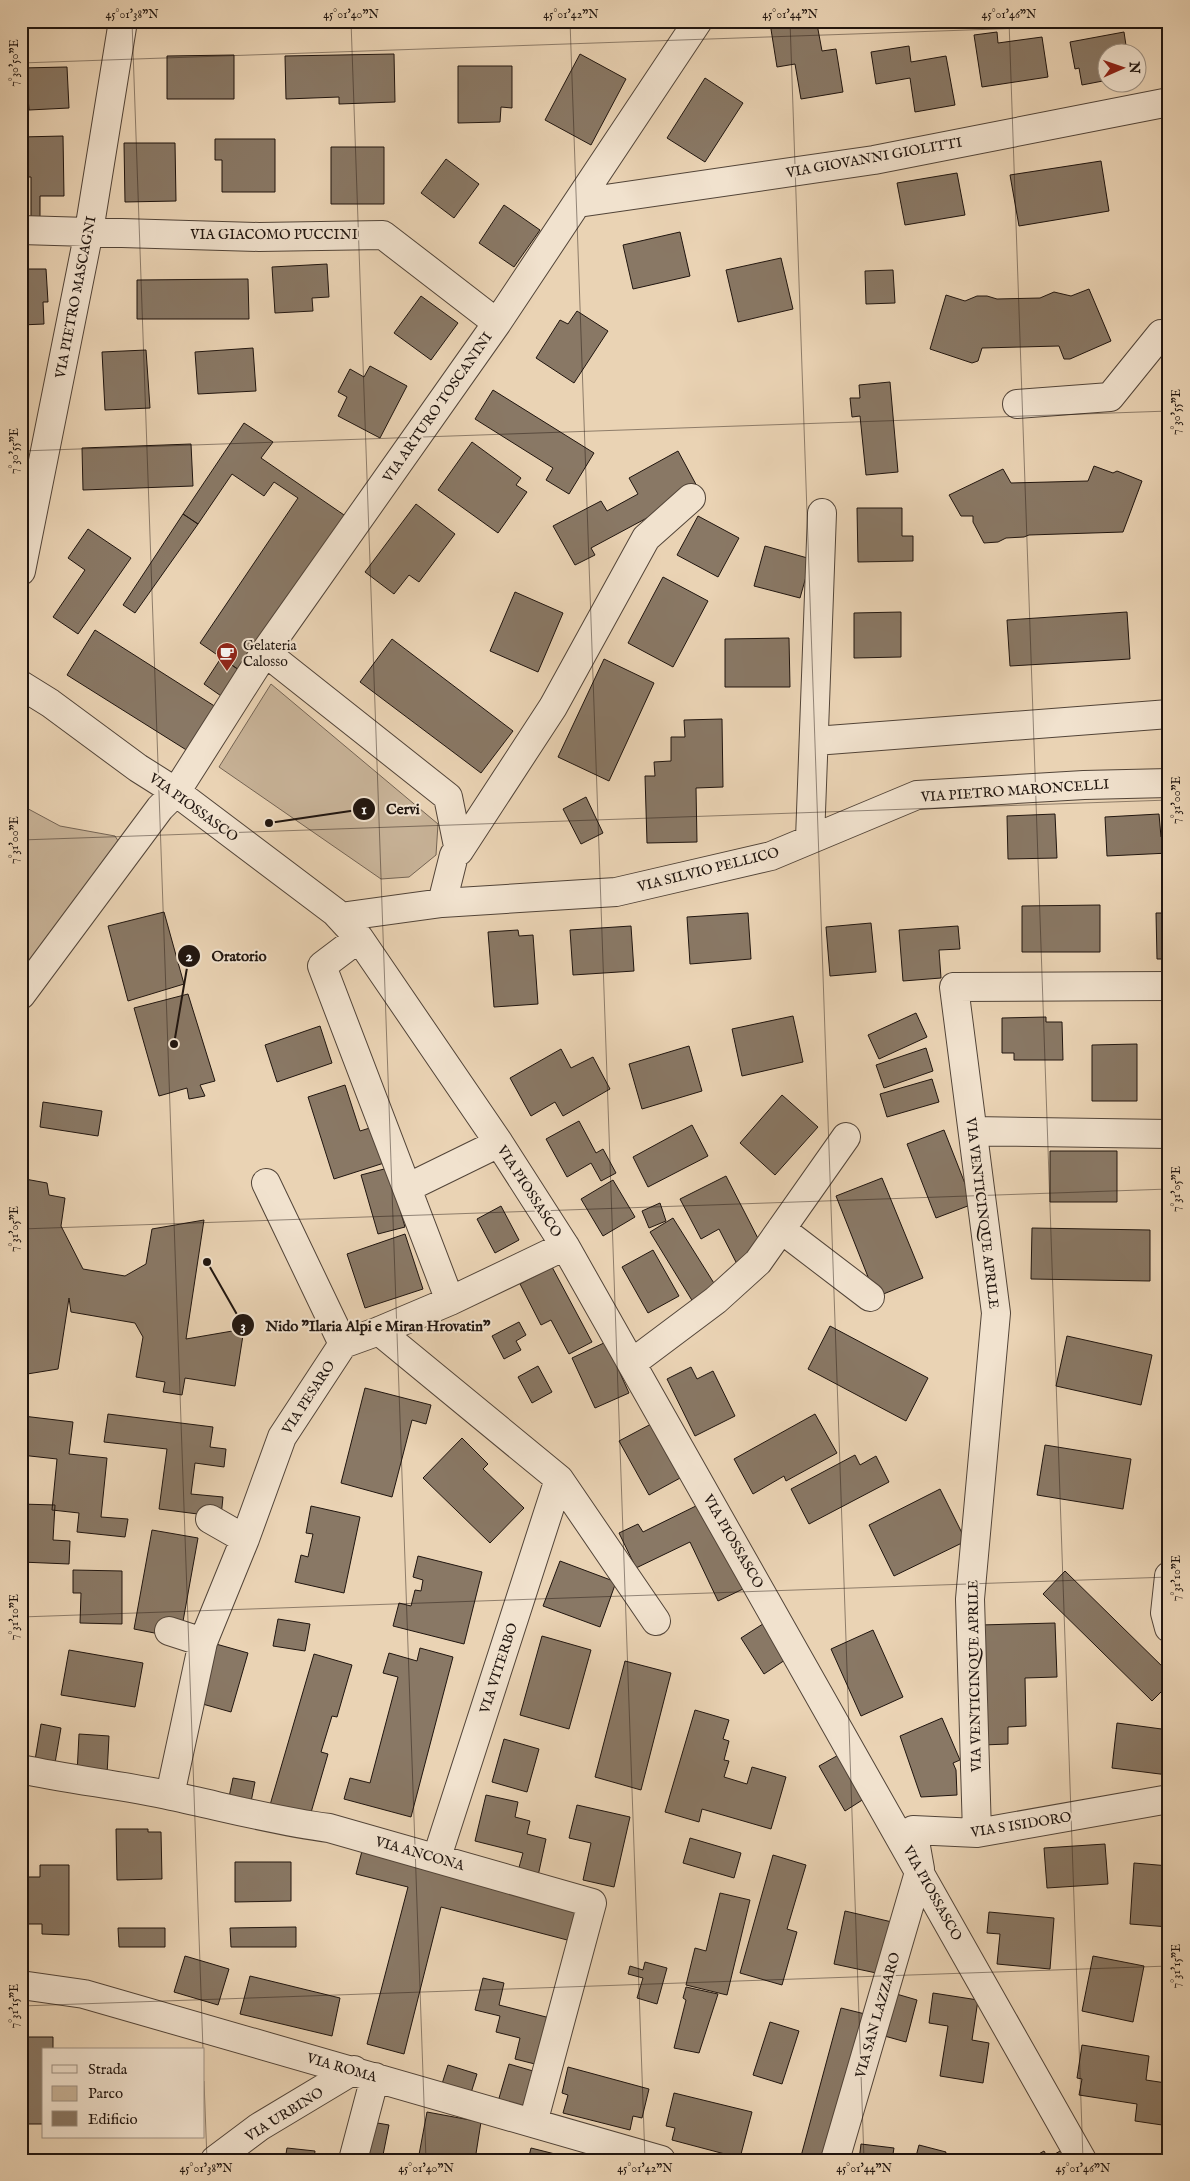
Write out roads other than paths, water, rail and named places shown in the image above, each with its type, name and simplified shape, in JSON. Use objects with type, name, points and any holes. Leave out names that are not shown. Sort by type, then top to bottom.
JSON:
[{"type":"street","name":"VIA PIETRO MASCAGNI","points":[[21,571],[88,231],[123,21]]},
{"type":"street","name":"VIA ARTURO TOSCANINI","points":[[21,995],[160,808],[176,792],[266,652],[497,323],[698,21]]},
{"type":"street","name":"VIA GIOVANNI GIOLITTI","points":[[578,203],[874,160],[1169,102]]},
{"type":"street","name":"VIA GIACOMO PUCCINI","points":[[21,230],[259,237],[384,235],[497,323]]},
{"type":"street","points":[[1017,404],[1110,397],[1161,334],[1169,334]]},
{"type":"street","points":[[442,903],[454,855],[460,852],[553,707],[646,538],[691,498]]},
{"type":"street","points":[[810,839],[822,513]]},
{"type":"street","points":[[266,652],[448,797],[460,852]]},
{"type":"street","name":"VIA PIOSSASCO","points":[[21,685],[50,703],[138,768],[176,792],[340,918],[360,938],[499,1143],[565,1246],[920,1869],[1082,2160]]},
{"type":"street","points":[[815,740],[1169,714]]},
{"type":"street","name":"VIA PIETRO MARONCELLI","points":[[810,839],[917,796],[1084,785],[1169,783]]},
{"type":"street","name":"VIA SILVIO PELLICO","points":[[340,918],[442,903],[616,892],[770,856],[810,839]]},
{"type":"street","points":[[360,938],[322,966],[450,1302]]},
{"type":"street","name":"VIA VENTICINQUE APRILE","points":[[977,1833],[970,1599],[996,1313],[954,987],[1169,986]]},
{"type":"street","points":[[973,1131],[1169,1134]]},
{"type":"street","points":[[632,1362],[716,1300],[758,1262],[846,1137]]},
{"type":"street","points":[[407,1188],[499,1143]]},
{"type":"street","points":[[266,1183],[343,1344],[450,1302],[565,1246]]},
{"type":"street","points":[[781,1229],[870,1297]]},
{"type":"street","points":[[379,1331],[559,1479],[656,1621]]},
{"type":"street","name":"VIA PESARO","points":[[170,1795],[203,1642],[245,1539],[282,1437],[282,1423],[343,1344]]},
{"type":"street","name":"VIA VITERBO","points":[[437,1857],[559,1479]]},
{"type":"street","points":[[210,1519],[245,1539]]},
{"type":"street","points":[[1169,1576],[1165,1613],[1169,1628]]},
{"type":"street","points":[[169,1631],[203,1642]]},
{"type":"street","name":"VIA ANCONA","points":[[21,1769],[71,1780],[170,1795],[283,1822],[329,1828],[437,1857],[592,1903],[533,2123]]},
{"type":"street","name":"VIA S ISIDORO","points":[[920,1869],[913,1830],[977,1833],[1169,1799]]},
{"type":"street","name":"VIA SAN LAZZARO","points":[[835,2160],[920,1869]]},
{"type":"street","name":"VIA ROMA","points":[[21,1986],[84,1994],[661,2160]]},
{"type":"street","points":[[354,2160],[365,2074]]},
{"type":"street","name":"VIA URBINO","points":[[215,2160],[259,2127],[365,2074]]},
{"type":"place","name":"Gelateria Calosso","points":[[227,672]]},
{"type":"place","name":"Cervi","points":[[269,823]]},
{"type":"place","name":"Oratorio","points":[[174,1044]]},
{"type":"place","name":"Nido \"Ilaria Alpi e Miran Hrovatin\"","points":[[207,1262]]}]
